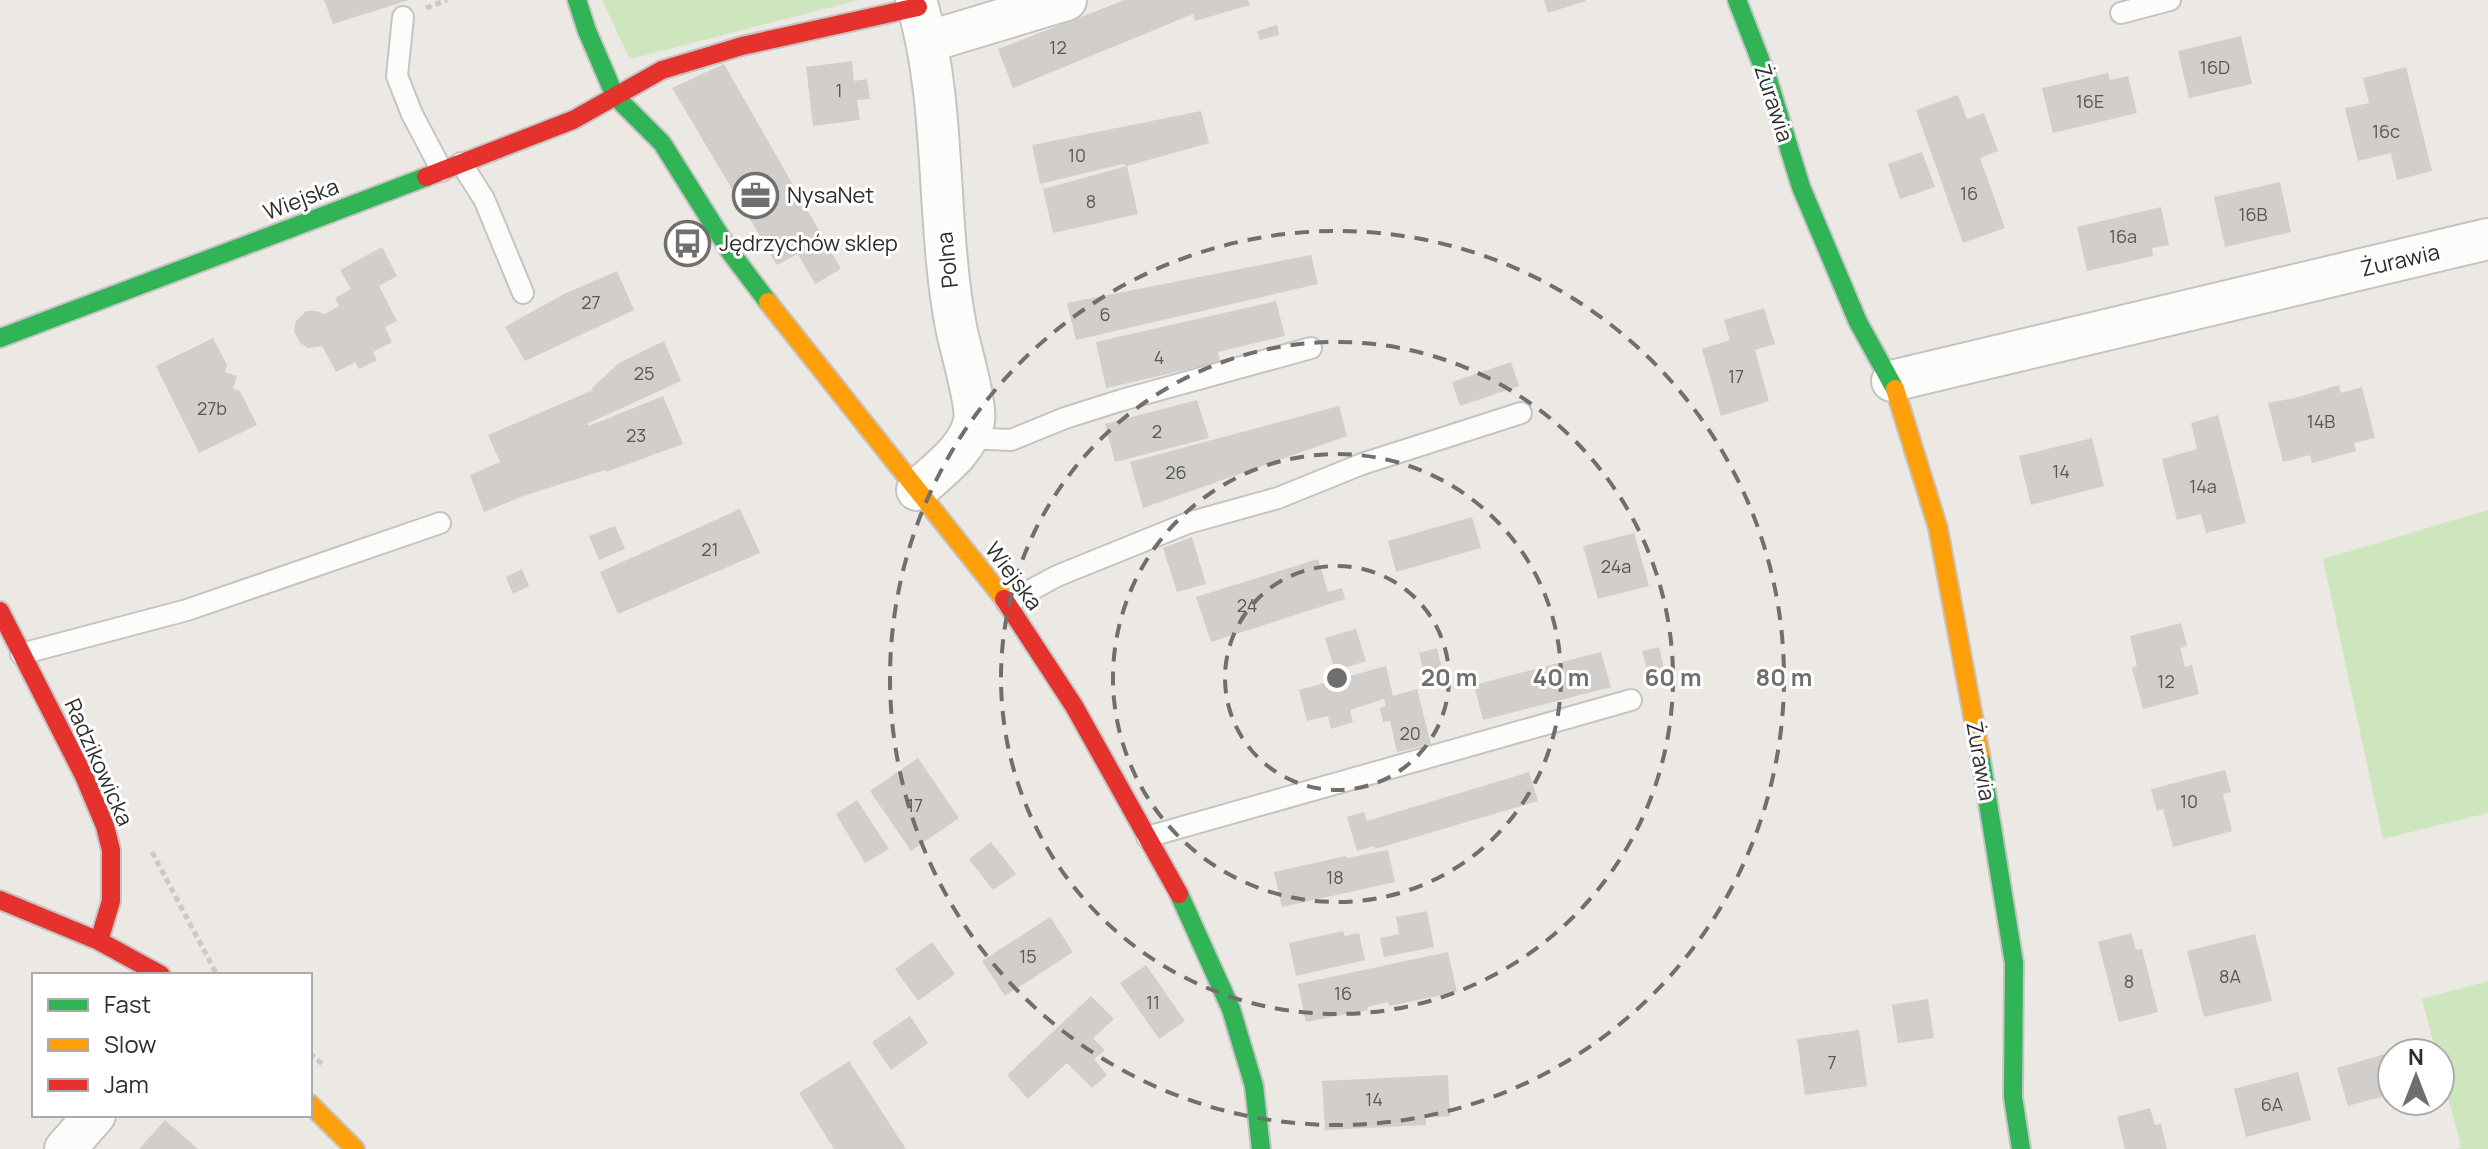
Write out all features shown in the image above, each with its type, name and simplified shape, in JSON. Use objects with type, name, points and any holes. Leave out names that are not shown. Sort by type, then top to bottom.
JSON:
[{"type":"street","name":"Wiejska","points":[[577,0],[615,96],[662,143],[731,253],[813,362],[1007,603],[1074,706],[1188,910],[1231,1009],[1254,1086],[1261,1149]]},
{"type":"street","points":[[615,96],[662,70],[856,19],[921,16],[1066,0]]},
{"type":"street","name":"Żurawia","points":[[1737,0],[1768,80],[1801,187],[1858,322],[1892,381],[1938,528],[1983,770],[2014,963],[2013,1097],[2021,1149]]},
{"type":"street","name":"Polna","points":[[921,16],[937,127],[943,243],[951,303],[975,418],[968,438]]},
{"type":"street","name":"Wiejska","points":[[0,338],[573,120],[615,96]]},
{"type":"street","name":"Żurawia","points":[[1892,381],[2488,239]]},
{"type":"street","points":[[917,490],[968,438]]},
{"type":"street","name":"Radzikowicka","points":[[0,611],[84,776],[105,826],[111,850],[111,901],[99,941]]},
{"type":"street","points":[[0,900],[99,941],[157,973]]},
{"type":"street","points":[[312,1106],[355,1149]]},
{"type":"street","points":[[65,1149],[93,1117]]},
{"type":"lane","points":[[2121,13],[2170,0]]},
{"type":"lane","points":[[403,17],[397,76],[412,114],[452,167],[484,199],[523,293]]},
{"type":"lane","points":[[968,438],[1011,440],[1122,400],[1311,348]]},
{"type":"lane","points":[[1007,603],[1057,576],[1188,523],[1278,498],[1362,464],[1521,413]]},
{"type":"lane","points":[[21,654],[187,610],[440,523]]},
{"type":"lane","points":[[1147,837],[1631,700]]},
{"type":"green space","points":[[602,0],[859,0],[630,59]]},
{"type":"green space","points":[[2488,510],[2488,813],[2383,839],[2323,559]]},
{"type":"green space","points":[[2488,981],[2488,1149],[2455,1149],[2461,1147],[2453,1117],[2456,1117],[2456,1037],[2432,1037],[2422,999]]},
{"type":"building","points":[[324,0],[409,0],[333,24]]},
{"type":"building","points":[[1125,0],[1248,0],[1250,5],[1195,21],[1193,14],[1013,88],[998,49]]},
{"type":"building","points":[[1544,0],[1585,0],[1586,1],[1548,13]]},
{"type":"building","points":[[1277,25],[1279,35],[1260,40],[1257,31]]},
{"type":"building","points":[[2241,36],[2252,84],[2189,98],[2178,51]]},
{"type":"building","points":[[852,61],[854,81],[867,79],[870,99],[857,100],[860,120],[813,126],[806,67]]},
{"type":"building","points":[[724,64],[841,269],[815,284],[798,254],[777,265],[672,88]]},
{"type":"building","points":[[2406,67],[2432,171],[2397,180],[2391,153],[2358,161],[2345,108],[2369,103],[2363,78]]},
{"type":"building","points":[[2108,73],[2110,80],[2128,76],[2137,113],[2053,133],[2042,88]]},
{"type":"building","points":[[1958,95],[1967,119],[1984,113],[1998,151],[1980,158],[2005,228],[1963,243],[1916,110]]},
{"type":"building","points":[[1201,111],[1209,143],[1127,166],[1123,164],[1040,184],[1032,145]]},
{"type":"building","points":[[1922,152],[1935,187],[1900,199],[1888,164]]},
{"type":"building","points":[[1127,166],[1138,214],[1053,233],[1043,189]]},
{"type":"building","points":[[2280,182],[2291,232],[2225,247],[2214,197]]},
{"type":"building","points":[[2161,207],[2169,245],[2152,248],[2153,256],[2087,271],[2077,227]]},
{"type":"building","points":[[382,247],[397,276],[379,286],[397,321],[385,327],[392,342],[373,352],[377,360],[359,369],[355,362],[336,372],[322,346],[308,348],[300,343],[294,331],[296,321],[306,311],[325,314],[339,306],[335,298],[351,289],[340,270]]},
{"type":"building","points":[[1311,255],[1318,284],[1076,340],[1067,303]]},
{"type":"building","points":[[617,271],[634,310],[525,361],[505,327],[564,294]]},
{"type":"building","points":[[1276,301],[1285,336],[1218,352],[1220,362],[1106,388],[1096,342]]},
{"type":"building","points":[[1764,308],[1775,344],[1755,350],[1769,401],[1721,416],[1702,349],[1730,340],[1724,320]]},
{"type":"building","points":[[213,338],[227,365],[225,372],[237,376],[233,388],[240,391],[257,425],[199,453],[156,366]]},
{"type":"building","points":[[664,341],[681,381],[587,424],[589,426],[663,396],[683,444],[606,472],[526,495],[484,512],[470,475],[500,462],[488,435],[593,390],[619,363]]},
{"type":"building","points":[[1511,362],[1519,386],[1460,406],[1452,382]]},
{"type":"building","points":[[2339,385],[2341,393],[2362,387],[2375,438],[2354,443],[2356,451],[2312,463],[2310,455],[2283,462],[2268,403]]},
{"type":"building","points":[[1197,400],[1209,438],[1115,462],[1105,424]]},
{"type":"building","points":[[1339,406],[1347,436],[1143,508],[1130,462]]},
{"type":"building","points":[[2218,415],[2246,523],[2206,533],[2201,514],[2177,520],[2162,459],[2197,449],[2191,423]]},
{"type":"building","points":[[2092,438],[2104,486],[2031,505],[2019,456]]},
{"type":"building","points":[[740,509],[760,553],[618,614],[600,572]]},
{"type":"building","points":[[1472,517],[1481,548],[1396,572],[1388,541]]},
{"type":"building","points":[[615,526],[625,549],[599,560],[589,536]]},
{"type":"building","points":[[1634,533],[1649,586],[1598,599],[1583,546]]},
{"type":"building","points":[[1192,537],[1206,584],[1177,592],[1163,548]]},
{"type":"building","points":[[1318,559],[1328,592],[1342,588],[1345,599],[1211,642],[1196,597]]},
{"type":"building","points":[[522,569],[529,586],[513,594],[506,577]]},
{"type":"building","points":[[2181,623],[2187,646],[2180,648],[2185,667],[2192,665],[2199,694],[2143,709],[2132,668],[2137,666],[2130,636]]},
{"type":"building","points":[[1356,629],[1366,661],[1335,671],[1325,638]]},
{"type":"building","points":[[1659,647],[1665,673],[1649,676],[1642,651]]},
{"type":"building","points":[[1437,648],[1446,685],[1428,689],[1419,653]]},
{"type":"building","points":[[1601,652],[1611,687],[1483,720],[1474,685]]},
{"type":"building","points":[[1386,666],[1393,696],[1417,689],[1431,744],[1397,752],[1390,721],[1383,722],[1380,708],[1386,706],[1384,699],[1350,710],[1353,722],[1331,729],[1328,716],[1307,721],[1299,690]]},
{"type":"building","points":[[918,758],[959,818],[911,851],[870,791]]},
{"type":"building","points":[[2225,770],[2231,792],[2223,794],[2232,831],[2173,847],[2163,809],[2157,811],[2151,789]]},
{"type":"building","points":[[1529,772],[1538,801],[1375,849],[1374,846],[1357,851],[1347,817],[1364,812],[1367,821]]},
{"type":"building","points":[[857,800],[889,849],[865,863],[836,814]]},
{"type":"building","points":[[991,842],[1016,874],[993,890],[969,859]]},
{"type":"building","points":[[1388,850],[1395,882],[1282,907],[1274,872]]},
{"type":"building","points":[[1427,911],[1434,947],[1384,957],[1380,938],[1399,934],[1396,917]]},
{"type":"building","points":[[1050,917],[1073,952],[1005,996],[982,961]]},
{"type":"building","points":[[1343,931],[1345,936],[1359,933],[1365,960],[1296,976],[1289,943]]},
{"type":"building","points":[[2131,933],[2136,950],[2142,949],[2158,1012],[2119,1022],[2098,942]]},
{"type":"building","points":[[2255,934],[2272,1001],[2204,1017],[2187,951]]},
{"type":"building","points":[[932,942],[955,974],[918,1001],[895,969]]},
{"type":"building","points":[[1448,952],[1457,992],[1389,1006],[1388,1002],[1367,1007],[1368,1010],[1306,1022],[1298,984]]},
{"type":"building","points":[[1146,965],[1185,1021],[1159,1039],[1120,983]]},
{"type":"building","points":[[1091,996],[1114,1019],[1093,1038],[1105,1050],[1094,1059],[1107,1075],[1092,1088],[1067,1063],[1028,1099],[1007,1075]]},
{"type":"building","points":[[1928,999],[1934,1038],[1898,1043],[1892,1005]]},
{"type":"building","points":[[910,1016],[928,1043],[891,1070],[872,1042]]},
{"type":"building","points":[[1859,1030],[1867,1086],[1805,1095],[1797,1039]]},
{"type":"building","points":[[2376,1057],[2376,1098],[2348,1106],[2337,1068]]},
{"type":"building","points":[[849,1061],[906,1149],[834,1149],[799,1093]]},
{"type":"building","points":[[2298,1072],[2311,1120],[2246,1137],[2234,1089]]},
{"type":"building","points":[[1448,1075],[1450,1116],[1426,1118],[1426,1125],[1325,1130],[1322,1081]]},
{"type":"building","points":[[2150,1108],[2155,1125],[2161,1124],[2167,1149],[2125,1149],[2117,1117]]},
{"type":"building","points":[[165,1120],[198,1149],[139,1149]]},
{"type":"traffic: fast","points":[[577,0],[615,96],[662,143],[731,253],[768,302]]},
{"type":"traffic: fast","points":[[1737,0],[1768,80],[1801,187],[1858,322],[1895,389]]},
{"type":"traffic: fast","points":[[0,338],[426,177]]},
{"type":"traffic: fast","points":[[1980,754],[2014,963],[2013,1097],[2021,1149]]},
{"type":"traffic: fast","points":[[1179,894],[1231,1009],[1254,1086],[1261,1149]]},
{"type":"traffic: slow","points":[[768,302],[1004,599]]},
{"type":"traffic: slow","points":[[1895,389],[1938,528],[1980,754]]},
{"type":"traffic: slow","points":[[312,1106],[355,1149]]},
{"type":"traffic: jam","points":[[426,177],[573,120],[662,70],[742,46],[918,7]]},
{"type":"traffic: jam","points":[[1004,599],[1074,706],[1179,894]]},
{"type":"traffic: jam","points":[[0,611],[84,776],[105,826],[111,850],[111,901],[99,941]]},
{"type":"traffic: jam","points":[[0,900],[99,941],[157,973]]},
{"type":"place","name":"NysaNet","points":[[756,195]]},
{"type":"place","name":"Jędrzychów sklep","points":[[688,243]]}]
